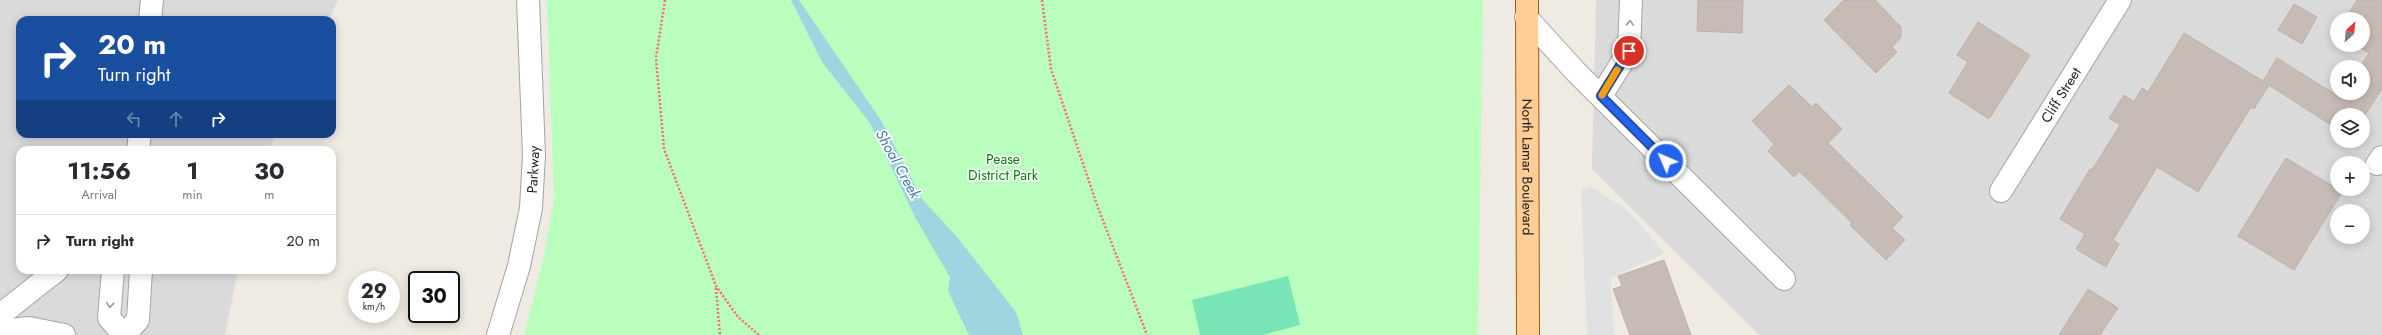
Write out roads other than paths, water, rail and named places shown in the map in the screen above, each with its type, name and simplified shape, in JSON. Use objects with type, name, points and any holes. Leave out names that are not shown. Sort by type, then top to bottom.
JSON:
[{"type":"main road","name":"North Lamar Boulevard","points":[[1526,8],[1528,335]]},
{"type":"street","points":[[150,16],[152,0]]},
{"type":"street","name":"Parkway","points":[[498,335],[519,266],[531,208],[534,155],[528,0]]},
{"type":"street","points":[[1601,96],[1629,51],[1631,0]]},
{"type":"street","name":"Cliff Street","points":[[2001,191],[2120,0]]},
{"type":"street","points":[[1526,8],[1601,96],[1784,278]]},
{"type":"street","points":[[0,315],[52,274]]},
{"type":"street","points":[[113,274],[109,318],[124,335],[138,320],[142,274]]},
{"type":"street","points":[[0,330],[29,328],[64,335]]},
{"type":"water","name":"Shoal Creek","points":[[791,0],[799,0],[882,122],[922,199],[957,237],[1016,312],[1023,335],[969,335],[948,291],[950,277],[915,217],[870,123],[822,62]]},
{"type":"park label","name":"Pease District Park","points":[[1003,168]]}]
